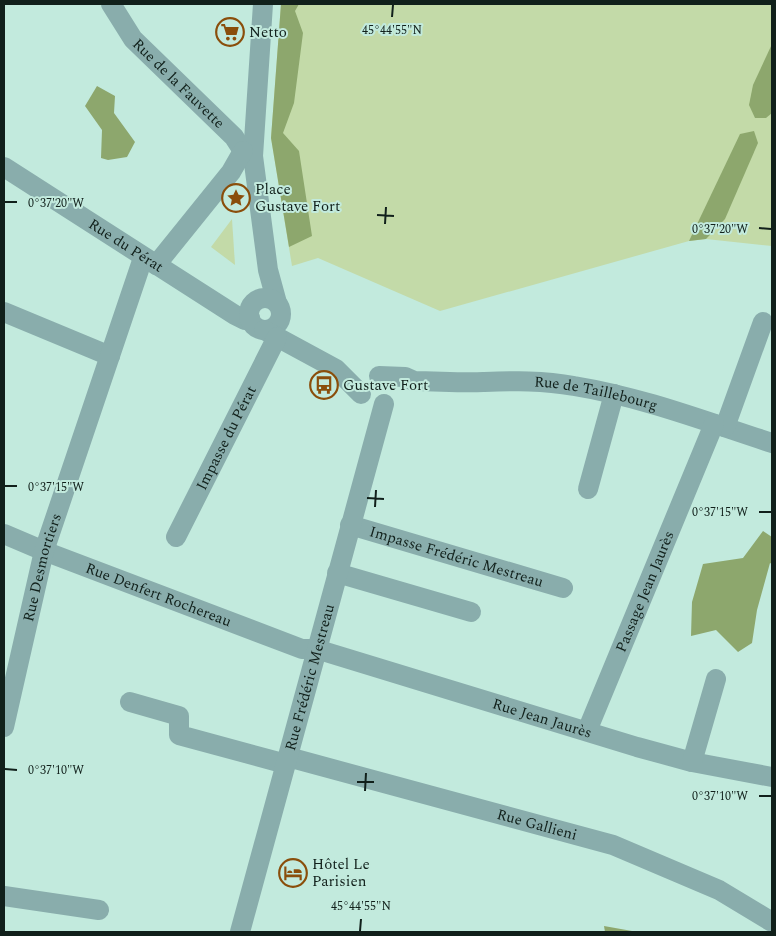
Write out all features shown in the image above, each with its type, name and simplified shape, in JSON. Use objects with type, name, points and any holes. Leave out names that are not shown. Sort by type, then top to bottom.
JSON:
[{"type":"street","name":"Rue de la Fauvette","points":[[111,4],[133,40],[234,137],[248,153]]},
{"type":"street","points":[[263,4],[248,153],[276,326],[271,333]]},
{"type":"street","points":[[149,261],[248,153]]},
{"type":"street","name":"Rue du Pérat","points":[[4,167],[235,316],[271,333],[336,369],[375,399]]},
{"type":"street","name":"Rue Desmortiers","points":[[4,727],[44,551],[110,356],[149,261]]},
{"type":"street","name":"Impasse du Pérat","points":[[176,537],[271,333],[251,306],[273,306]]},
{"type":"street","points":[[271,333],[273,306]]},
{"type":"street","points":[[4,312],[110,356]]},
{"type":"street","name":"Passage Jean Jaurès","points":[[587,730],[764,322]]},
{"type":"street","name":"Rue du Pérat","points":[[336,369],[376,376]]},
{"type":"street","points":[[375,399],[388,383],[376,376]]},
{"type":"street","name":"Rue de Taillebourg","points":[[376,376],[405,377],[414,380],[482,382],[522,379],[573,385],[614,394],[720,425],[772,443]]},
{"type":"street","points":[[375,399],[414,380]]},
{"type":"street","points":[[588,489],[614,394]]},
{"type":"street","name":"Rue Frédéric Mestreau","points":[[240,932],[378,424],[375,399]]},
{"type":"street","name":"Impasse Frédéric Mestreau","points":[[350,525],[563,588]]},
{"type":"street","name":"Rue Denfert Rochereau","points":[[4,534],[302,649],[316,649]]},
{"type":"street","points":[[337,572],[471,612]]},
{"type":"street","name":"Rue Jean Jaurès","points":[[316,649],[587,730],[637,747],[692,762],[772,777]]},
{"type":"street","points":[[692,762],[716,679]]},
{"type":"street","name":"Rue Gallieni","points":[[130,702],[179,716],[179,735],[288,761],[613,845],[719,890],[772,922]]},
{"type":"street","points":[[4,896],[99,910]]},
{"type":"green space","points":[[281,4],[772,4],[772,246],[706,239],[689,241],[440,311],[318,258],[292,266],[271,138]]},
{"type":"green space","points":[[281,4],[299,4],[295,11],[303,33],[294,103],[283,133],[299,151],[312,236],[289,247],[271,138]]},
{"type":"green space","points":[[772,44],[772,113],[766,118],[755,118],[749,105],[753,85]]},
{"type":"green space","points":[[97,86],[115,96],[114,113],[135,142],[127,157],[108,160],[101,158],[102,130],[85,106]]},
{"type":"green space","points":[[754,131],[758,143],[725,219],[706,239],[689,241],[740,134]]},
{"type":"green space","points":[[232,219],[235,265],[211,247]]},
{"type":"green space","points":[[763,531],[772,537],[772,564],[770,563],[757,610],[752,643],[738,652],[716,630],[691,636],[692,602],[703,564],[743,558]]},
{"type":"green space","points":[[604,926],[632,931],[633,932],[605,932]]},
{"type":"place","name":"Netto","points":[[230,32]]},
{"type":"place","name":"Place Gustave Fort","points":[[236,198]]},
{"type":"place","name":"Gustave Fort","points":[[324,385]]},
{"type":"place","name":"Hôtel Le Parisien","points":[[293,873]]}]
